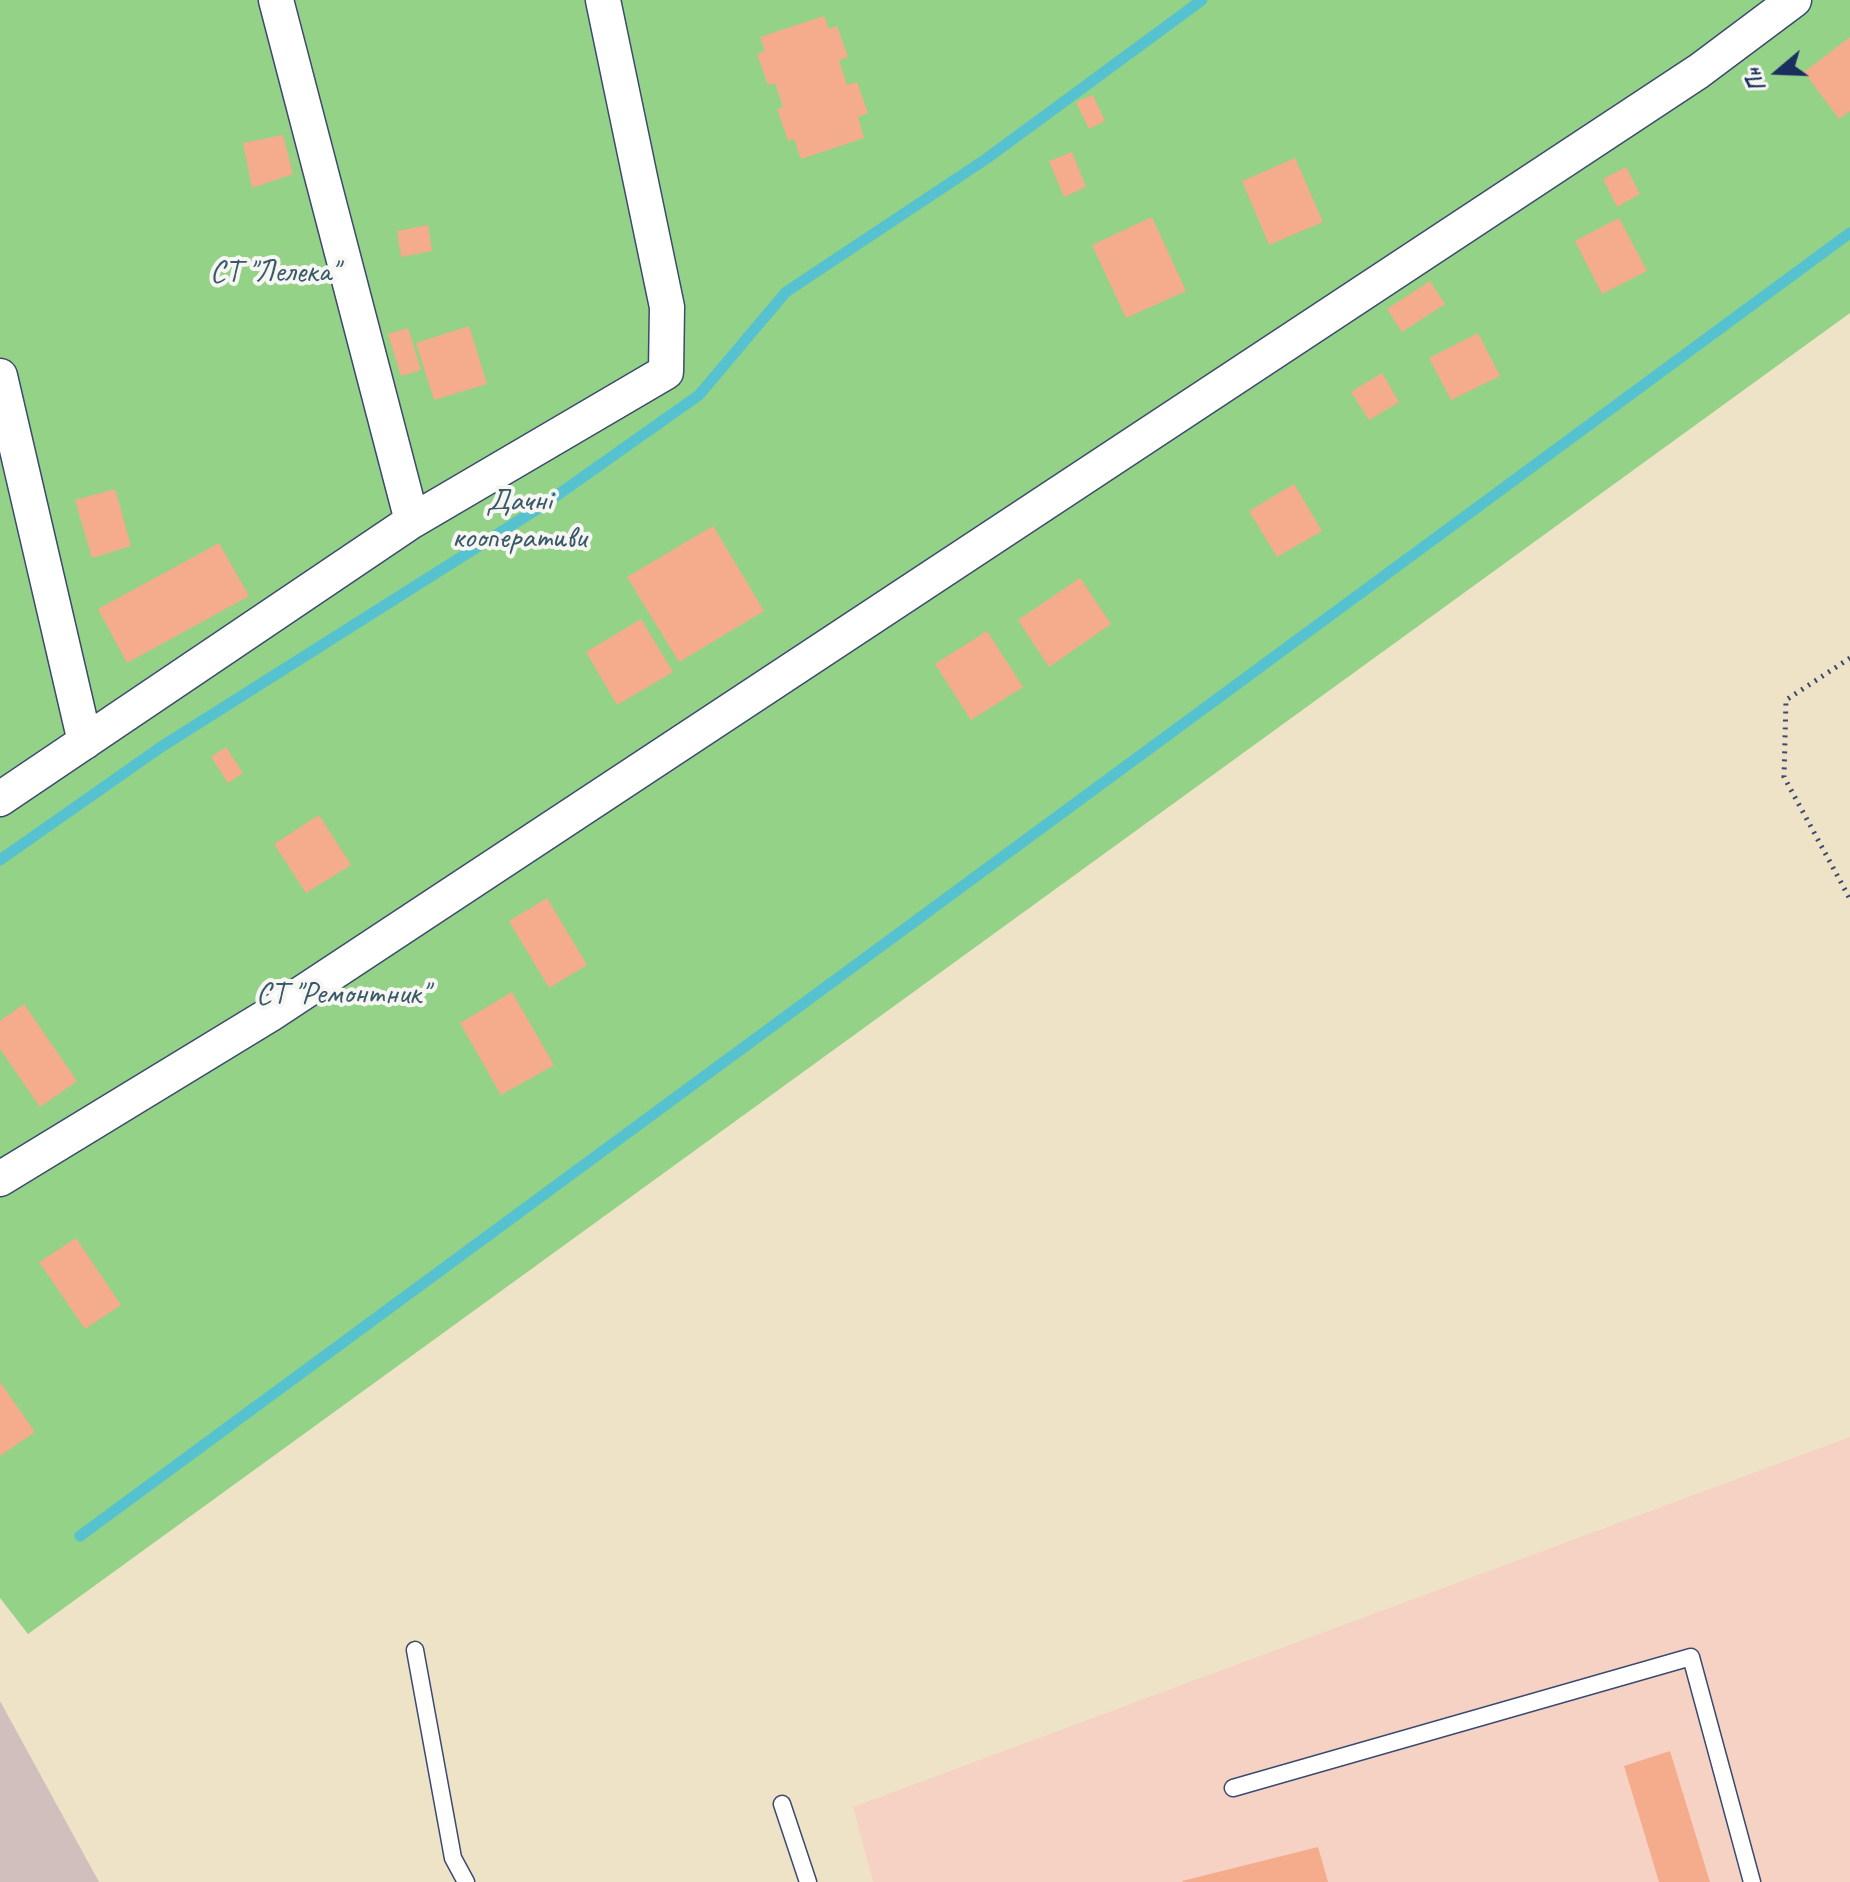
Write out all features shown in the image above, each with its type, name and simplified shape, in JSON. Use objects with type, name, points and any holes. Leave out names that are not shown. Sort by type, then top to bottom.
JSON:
[{"type":"street","points":[[276,0],[412,521]]},
{"type":"street","points":[[0,799],[412,521],[666,372],[667,307],[603,0]]},
{"type":"street","points":[[0,1179],[269,1015],[1686,79],[1794,0]]},
{"type":"street","points":[[0,376],[85,742]]},
{"type":"lane","points":[[415,1650],[453,1858],[466,1882]]},
{"type":"lane","points":[[1233,1788],[1691,1657],[1752,1882]]},
{"type":"lane","points":[[782,1804],[808,1882]]},
{"type":"path","points":[[1850,658],[1786,700],[1784,777],[1850,899]]},
{"type":"shaded area","points":[[1850,1437],[1850,1882],[873,1882],[853,1807]]},
{"type":"shaded area","points":[[0,1701],[99,1882],[0,1882]]},
{"type":"green space","name":"Дачні кооперативи","points":[[0,0],[1850,0],[1850,313],[28,1634],[0,1598]]},
{"type":"building","points":[[824,16],[829,29],[837,26],[848,57],[839,60],[847,85],[857,82],[868,113],[858,117],[864,138],[801,159],[794,139],[788,141],[777,109],[783,107],[775,83],[768,85],[757,54],[765,51],[760,37]]},
{"type":"building","points":[[1850,37],[1850,111],[1839,119],[1804,72]]},
{"type":"building","points":[[1093,95],[1105,121],[1089,129],[1076,102]]},
{"type":"building","points":[[283,135],[293,174],[252,188],[243,143]]},
{"type":"building","points":[[1072,152],[1086,187],[1064,197],[1049,161]]},
{"type":"building","points":[[1295,158],[1323,222],[1269,245],[1242,181]]},
{"type":"building","points":[[1626,167],[1640,194],[1617,207],[1603,179]]},
{"type":"building","points":[[1152,217],[1186,291],[1126,318],[1092,245]]},
{"type":"building","points":[[1619,218],[1647,271],[1602,294],[1575,241]]},
{"type":"building","points":[[428,225],[432,251],[401,257],[397,231]]},
{"type":"building","points":[[1430,281],[1445,304],[1402,332],[1387,309]]},
{"type":"building","points":[[469,326],[487,384],[434,400],[416,343]]},
{"type":"building","points":[[408,328],[421,370],[401,376],[388,334]]},
{"type":"building","points":[[1478,333],[1500,376],[1451,400],[1429,358]]},
{"type":"building","points":[[1382,373],[1399,402],[1369,420],[1351,392]]},
{"type":"building","points":[[1294,484],[1322,531],[1277,557],[1249,511]]},
{"type":"building","points":[[115,489],[131,546],[92,558],[75,500]]},
{"type":"building","points":[[713,526],[764,611],[679,662],[627,577]]},
{"type":"building","points":[[219,543],[249,596],[127,663],[98,609]]},
{"type":"building","points":[[1080,578],[1111,624],[1049,667],[1018,620]]},
{"type":"building","points":[[641,619],[673,672],[617,705],[586,652]]},
{"type":"building","points":[[987,631],[1023,687],[971,720],[935,664]]},
{"type":"building","points":[[226,747],[243,773],[228,783],[211,757]]},
{"type":"building","points":[[319,815],[351,865],[306,893],[274,844]]},
{"type":"building","points":[[547,898],[587,965],[549,988],[509,921]]},
{"type":"building","points":[[512,992],[554,1065],[501,1095],[460,1023]]},
{"type":"building","points":[[24,1004],[77,1081],[40,1107],[0,1049],[0,1021]]},
{"type":"building","points":[[76,1238],[121,1305],[85,1329],[39,1262]]},
{"type":"building","points":[[0,1382],[35,1432],[0,1456]]},
{"type":"building","points":[[1670,1751],[1710,1882],[1659,1882],[1624,1766]]},
{"type":"building","points":[[1318,1847],[1328,1882],[1182,1881]]},
{"type":"waterway","points":[[0,860],[161,747],[542,506],[699,395],[786,292],[986,159],[1202,0]]},
{"type":"waterway","points":[[80,1536],[1850,233]]},
{"type":"park label","name":"СТ \"Лелека\"","points":[[274,273]]},
{"type":"park label","name":"СТ \"Ремонтник\"","points":[[342,995]]}]
